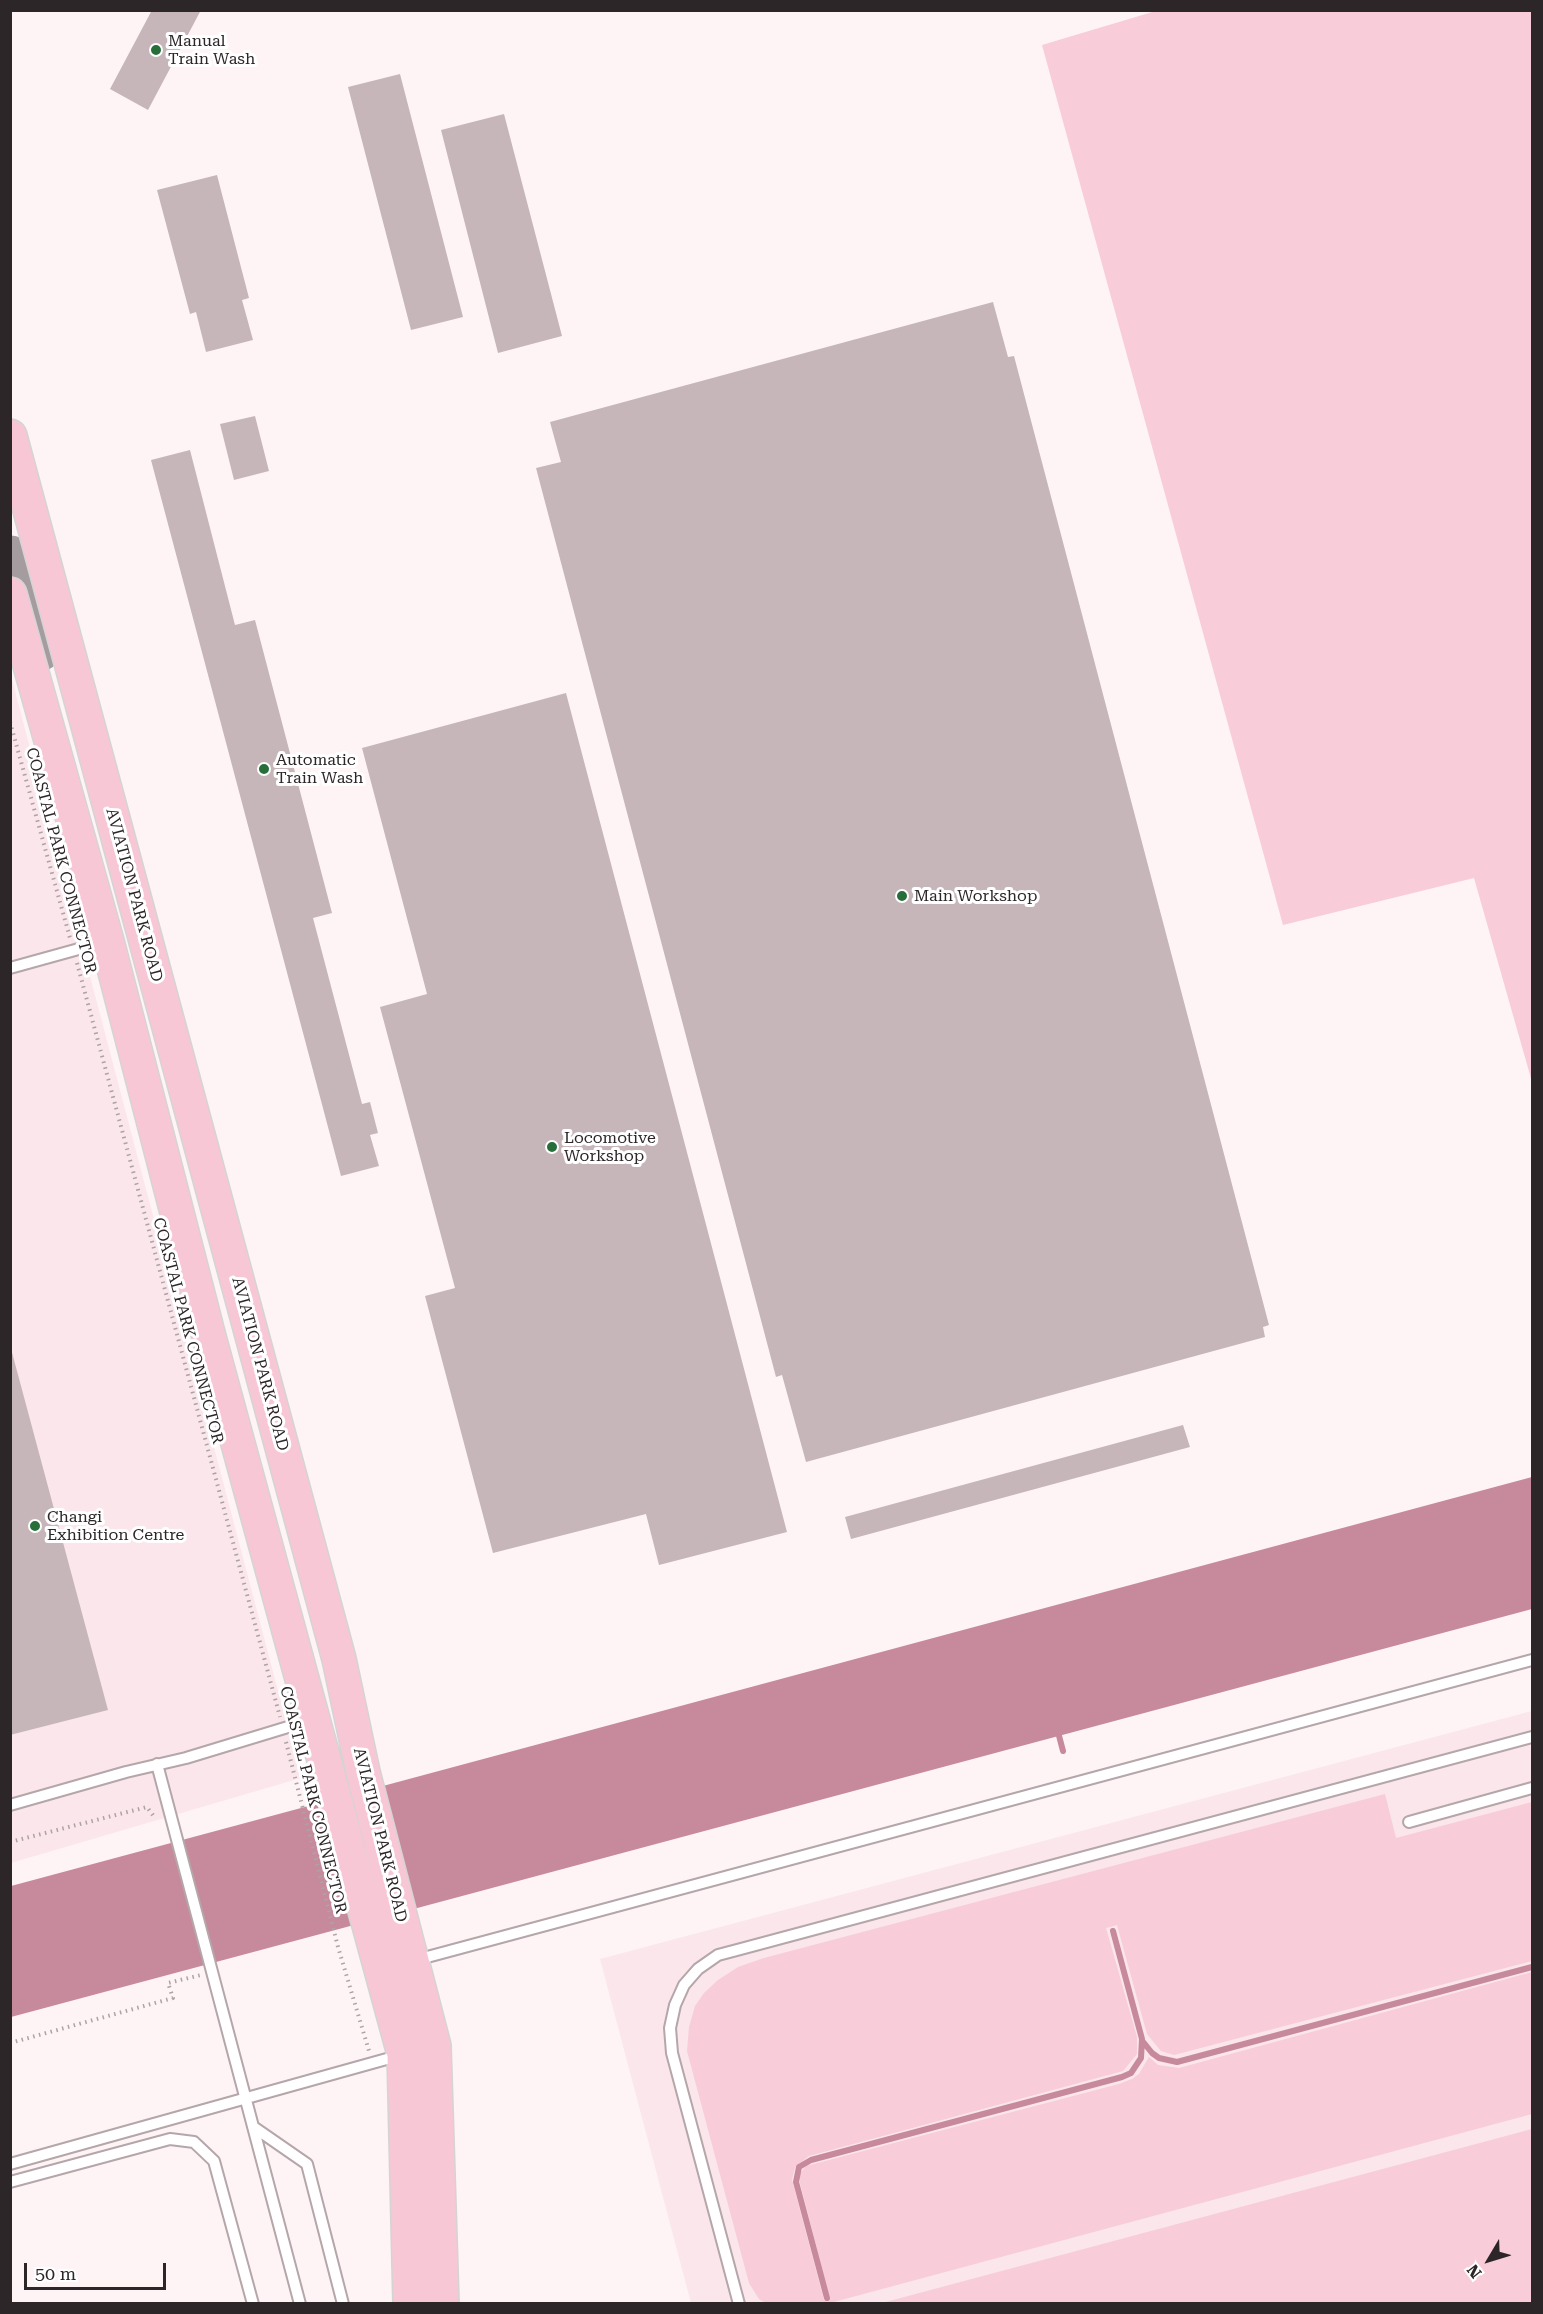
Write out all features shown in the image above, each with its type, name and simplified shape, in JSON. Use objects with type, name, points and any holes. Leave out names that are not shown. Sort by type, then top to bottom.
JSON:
[{"type":"main road","name":"AVIATION PARK ROAD","points":[[10,436],[339,1659],[363,1772],[404,2054],[410,2304]]},
{"type":"main road","name":"AVIATION PARK ROAD","points":[[10,594],[107,941],[209,1337],[330,1779],[387,1930],[412,1961],[434,2046],[442,2304]]},
{"type":"lane","points":[[10,968],[107,941]]},
{"type":"lane","points":[[412,1961],[1533,1660]]},
{"type":"lane","points":[[10,1805],[314,1719]]},
{"type":"lane","points":[[739,2304],[672,2053],[670,2028],[675,2005],[684,1985],[698,1969],[718,1955],[1533,1737]]},
{"type":"lane","points":[[157,1764],[300,2304]]},
{"type":"lane","points":[[1409,1822],[1533,1788]]},
{"type":"lane","points":[[10,2164],[246,2096],[404,2054]]},
{"type":"lane","points":[[255,2128],[307,2164],[343,2304]]},
{"type":"lane","points":[[10,2182],[170,2139],[195,2142],[214,2160],[253,2304]]},
{"type":"path","name":"COASTAL PARK CONNECTOR","points":[[10,722],[282,1728],[338,1947],[372,2062]]},
{"type":"path","points":[[10,1842],[147,1806],[158,1823]]},
{"type":"path","points":[[10,2043],[173,1998],[168,1983],[201,1975],[199,1968]]},
{"type":"shaded area","points":[[1159,10],[1532,11],[1532,1082],[1474,878],[1283,925],[1042,45]]},
{"type":"shaded area","name":"Changi Exhibition Centre","points":[[10,672],[301,1778],[11,1863],[10,1863]]},
{"type":"shaded area","points":[[1532,1477],[1532,1609],[11,2017],[11,1886]]},
{"type":"shaded area","points":[[1532,1711],[1532,2303],[691,2303],[600,1959]]},
{"type":"shaded area","points":[[1385,1794],[1396,1838],[1532,1802],[1532,1961],[1174,2055],[1161,2051],[1147,2034],[1117,1925],[1106,1928],[1137,2037],[1137,2054],[1123,2071],[809,2156],[795,2167],[792,2180],[824,2300],[830,2299],[800,2183],[799,2175],[806,2166],[1119,2084],[1139,2074],[1149,2057],[1158,2065],[1179,2068],[1532,1972],[1532,2114],[830,2303],[766,2303],[759,2299],[749,2283],[687,2051],[689,2027],[695,2006],[704,1993],[718,1980],[738,1967],[764,1958]]},
{"type":"shaded area","points":[[1532,2129],[1532,2303],[882,2303]]},
{"type":"building","name":"Manual Train Wash","points":[[152,10],[201,10],[148,110],[110,89]]},
{"type":"building","points":[[400,74],[463,317],[411,330],[348,87]]},
{"type":"building","points":[[504,114],[562,336],[498,353],[441,130]]},
{"type":"building","points":[[217,175],[249,298],[242,300],[253,340],[206,352],[196,312],[190,314],[157,190]]},
{"type":"building","name":"Main Workshop","points":[[993,302],[1008,357],[1014,356],[1269,1325],[1263,1327],[1265,1337],[806,1462],[782,1375],[776,1377],[536,468],[561,462],[550,422]]},
{"type":"building","points":[[255,416],[269,471],[234,480],[220,424]]},
{"type":"building","name":"Automatic Train Wash","points":[[190,450],[235,625],[255,620],[332,913],[313,918],[362,1104],[370,1102],[378,1133],[370,1135],[379,1166],[341,1176],[151,460]]},
{"type":"building","name":"Locomotive Workshop","points":[[566,693],[787,1532],[659,1565],[646,1514],[493,1553],[425,1296],[455,1288],[380,1007],[427,994],[362,748]]},
{"type":"building","name":"Changi Exhibition Centre","points":[[10,1345],[108,1710],[10,1735]]},
{"type":"building","points":[[1183,1425],[1190,1447],[851,1539],[845,1517]]},
{"type":"waterway","points":[[1057,1728],[1063,1751]]},
{"type":"waterway","points":[[827,2298],[796,2182],[799,2167],[811,2160],[1131,2073],[1141,2058],[1142,2039],[1113,1931]]},
{"type":"waterway","points":[[1144,2043],[1159,2058],[1177,2062],[1532,1967]]},
{"type":"taxiway","points":[[10,561],[14,564],[37,647]]},
{"type":"place","name":"Manual Train Wash","points":[[156,50]]},
{"type":"place","name":"Automatic Train Wash","points":[[264,769]]},
{"type":"place","name":"Main Workshop","points":[[902,896]]},
{"type":"place","name":"Locomotive Workshop","points":[[552,1147]]},
{"type":"place","name":"Changi Exhibition Centre","points":[[35,1526]]}]
